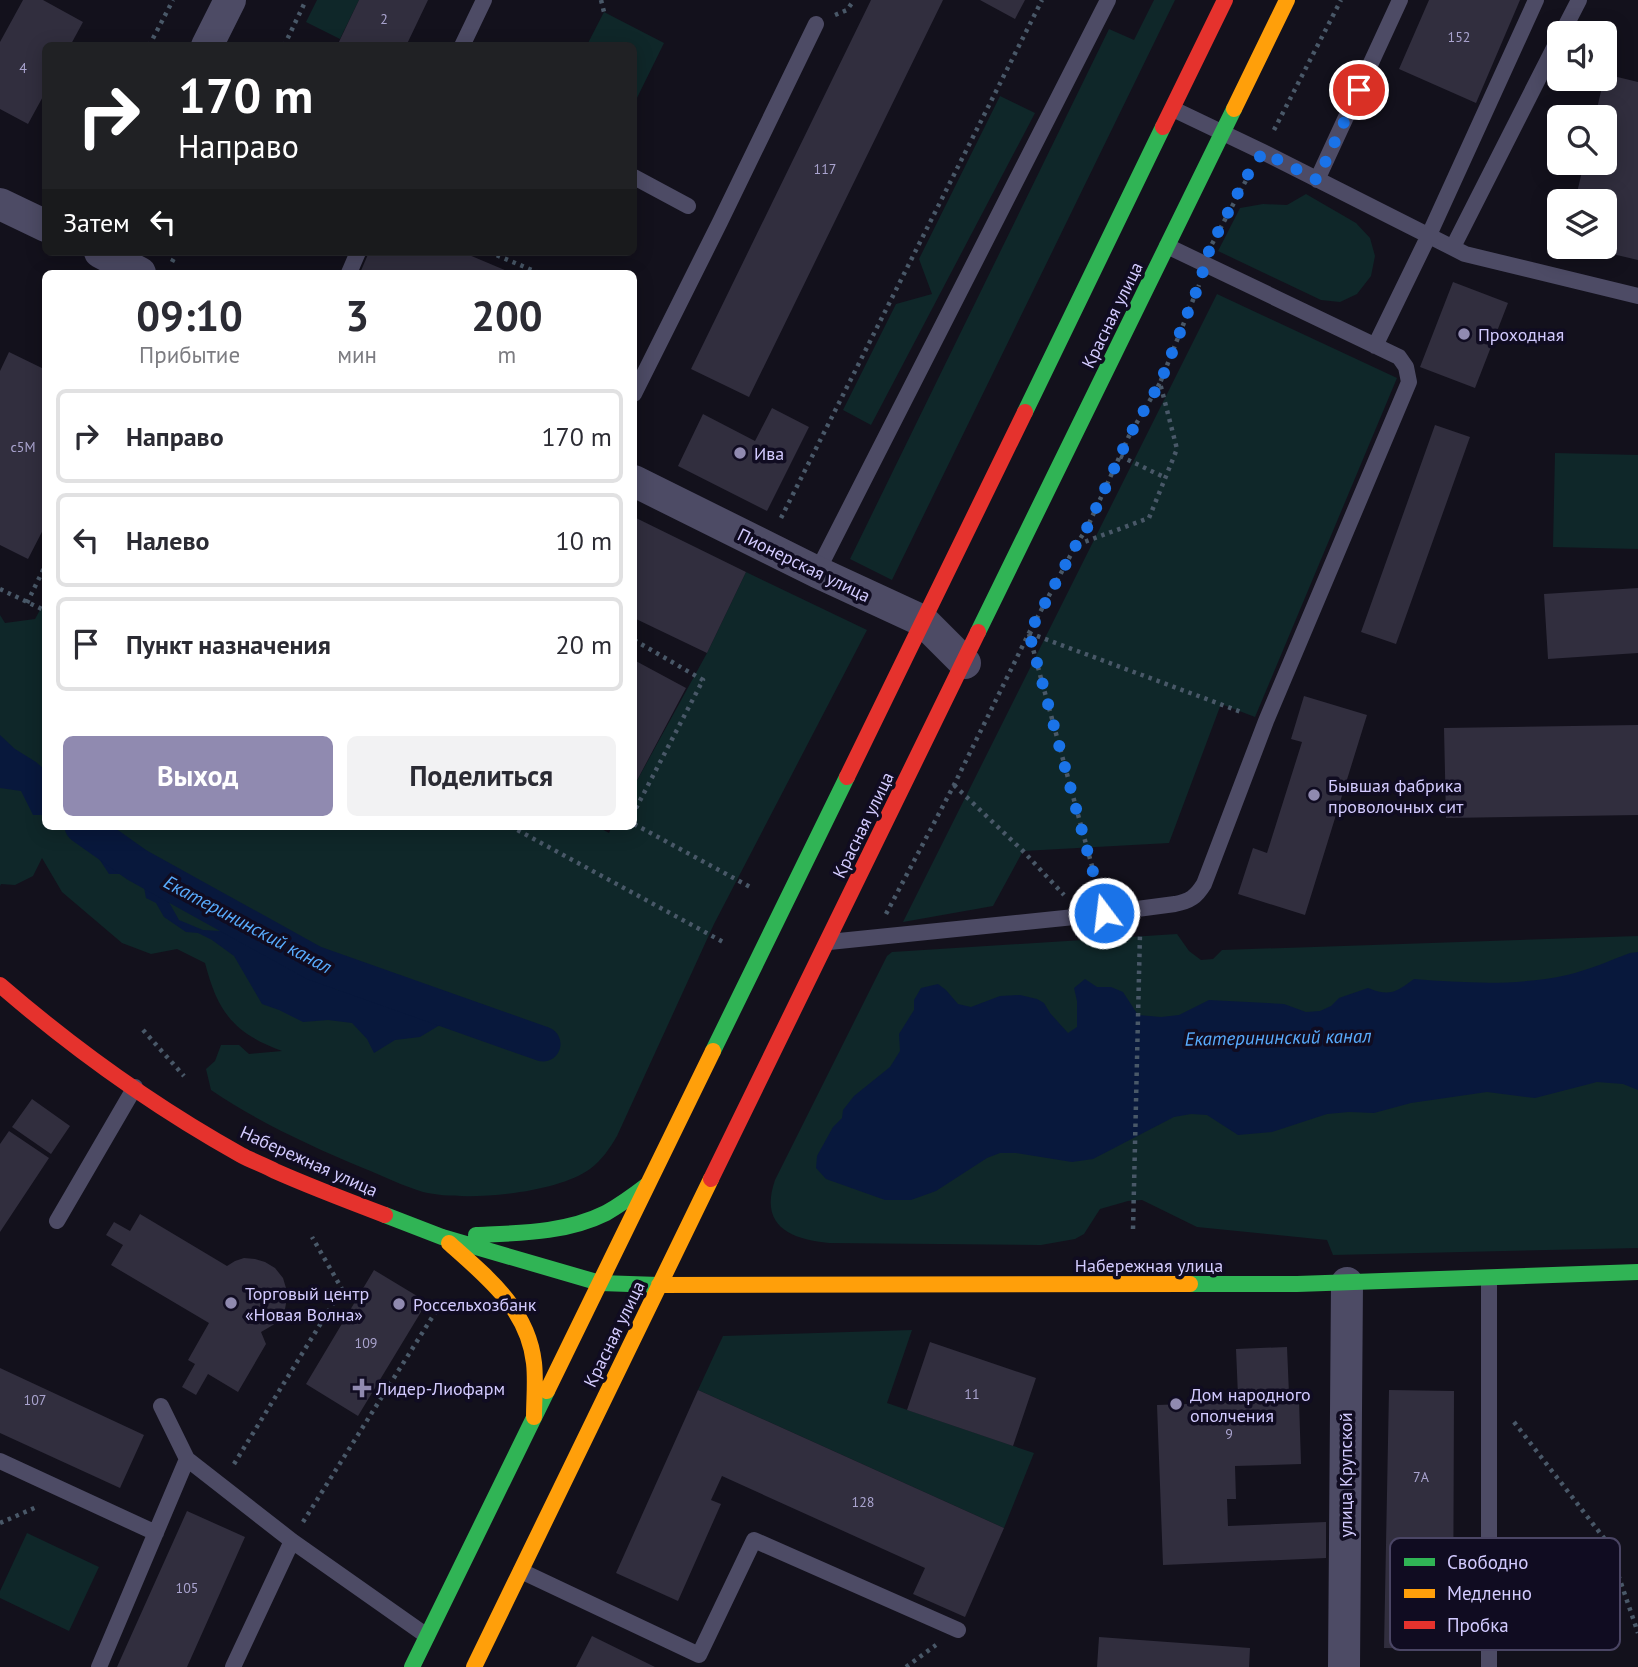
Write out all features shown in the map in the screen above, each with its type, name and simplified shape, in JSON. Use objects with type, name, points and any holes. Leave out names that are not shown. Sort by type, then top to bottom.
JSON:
[{"type":"main road","name":"Красная улица","points":[[412,1667],[1225,0]]},
{"type":"main road","name":"Красная улица","points":[[474,1667],[1287,0]]},
{"type":"main road","name":"Набережная улица","points":[[0,985],[90,1057],[176,1116],[243,1156],[314,1188],[442,1237],[600,1283],[1297,1284],[1638,1272]]},
{"type":"main road","points":[[442,1237],[562,1229],[605,1213],[646,1185]]},
{"type":"main road","points":[[442,1237],[507,1295],[516,1307],[534,1361],[534,1417]]},
{"type":"street","points":[[209,42],[230,0]]},
{"type":"street","points":[[0,204],[42,224]]},
{"type":"street","points":[[109,256],[135,270]]},
{"type":"street","name":"Пионерская улица","points":[[637,482],[923,621],[965,663]]},
{"type":"street","name":"улица Крупской","points":[[1344,1667],[1347,1283]]},
{"type":"lane","points":[[464,42],[484,0]]},
{"type":"lane","points":[[817,572],[1108,0]]},
{"type":"lane","points":[[1317,180],[1400,0]]},
{"type":"lane","points":[[1375,346],[1429,235],[1536,0]]},
{"type":"lane","points":[[1568,21],[1579,0]]},
{"type":"lane","points":[[637,388],[816,24]]},
{"type":"lane","points":[[1453,247],[1547,62]]},
{"type":"lane","points":[[1172,109],[1465,254],[1638,296]]},
{"type":"lane","points":[[637,179],[688,206]]},
{"type":"lane","points":[[827,943],[1084,916],[1188,901],[1198,894],[1204,884],[1266,721],[1409,382],[1406,367],[1399,357],[1167,246]]},
{"type":"lane","points":[[57,1221],[135,1087]]},
{"type":"lane","points":[[1489,1278],[1489,1538]]},
{"type":"lane","points":[[161,1406],[187,1459],[292,1541],[427,1636]]},
{"type":"lane","points":[[99,1667],[187,1459]]},
{"type":"lane","points":[[0,1461],[156,1533]]},
{"type":"lane","points":[[521,1571],[696,1661],[754,1540],[958,1630]]},
{"type":"lane","points":[[233,1667],[292,1541]]},
{"type":"path","points":[[151,42],[173,0]]},
{"type":"path","points":[[286,42],[306,0]]},
{"type":"path","points":[[601,0],[604,12]]},
{"type":"path","points":[[766,547],[1042,0]]},
{"type":"path","points":[[886,915],[1029,633],[1087,528],[1129,436],[1160,383],[1210,248],[1341,0]]},
{"type":"path","points":[[172,262],[175,256]]},
{"type":"path","points":[[499,256],[532,270]]},
{"type":"path","points":[[1076,545],[1149,518],[1178,449],[1160,383]]},
{"type":"path","points":[[1120,456],[1166,478]]},
{"type":"path","points":[[27,603],[42,572]]},
{"type":"path","points":[[0,589],[42,609]]},
{"type":"path","points":[[1029,633],[1266,721]]},
{"type":"path","points":[[1029,633],[1104,913]]},
{"type":"path","points":[[637,642],[703,680],[637,806]]},
{"type":"path","points":[[954,785],[1023,851],[1084,916]]},
{"type":"path","points":[[637,826],[752,888]]},
{"type":"path","points":[[517,830],[725,943]]},
{"type":"path","points":[[746,899],[758,876]]},
{"type":"path","points":[[719,954],[730,932]]},
{"type":"path","points":[[1133,1229],[1139,956]]},
{"type":"path","points":[[143,1030],[188,1080]]},
{"type":"path","points":[[220,1486],[342,1289],[312,1237]]},
{"type":"path","points":[[292,1541],[443,1300]]},
{"type":"path","points":[[1490,1391],[1604,1538]]},
{"type":"path","points":[[0,1523],[69,1493]]},
{"type":"path","points":[[1620,1580],[1638,1633]]},
{"type":"green space","points":[[317,0],[359,0],[340,39],[306,22]]},
{"type":"green space","points":[[1154,0],[1175,0],[892,580],[850,559],[1109,29],[1134,40]]},
{"type":"green space","points":[[604,12],[664,43],[637,98],[637,42],[589,42]]},
{"type":"green space","points":[[1000,96],[1035,113],[871,425],[843,410],[896,304],[932,294],[919,259]]},
{"type":"green space","points":[[1306,194],[1356,223],[1370,238],[1375,256],[1371,276],[1357,294],[1340,302],[1321,300],[1218,251],[1240,208],[1263,204],[1287,205]]},
{"type":"green space","points":[[1217,294],[1397,378],[1255,717],[1221,704],[1169,843],[1023,851],[993,906],[903,922]]},
{"type":"green space","points":[[1555,453],[1638,455],[1638,549],[1553,547]]},
{"type":"green space","points":[[746,572],[867,630],[714,924],[617,1136],[590,1169],[555,1185],[485,1196],[423,1192],[324,1151],[247,1113],[211,1090],[206,1069],[215,1061],[221,1045],[239,1045],[249,1054],[282,1051],[252,1037],[230,1019],[216,995],[205,963],[177,949],[151,954],[122,943],[62,892],[42,858],[33,876],[15,885],[0,886],[0,615],[5,623],[35,619],[42,606],[42,830],[603,830],[609,833],[610,830],[637,830],[637,781],[707,653]]},
{"type":"green space","points":[[1177,934],[1189,951],[1201,960],[1213,959],[1222,950],[1638,936],[1638,1248],[1333,1255],[1327,1240],[1197,1227],[1142,1200],[1100,1209],[1084,1234],[1075,1239],[1041,1245],[829,1243],[802,1238],[781,1227],[775,1219],[771,1209],[771,1196],[775,1180],[887,956],[892,952]]},
{"type":"green space","points":[[912,1330],[887,1403],[1034,1453],[1004,1528],[698,1390],[723,1336]]},
{"type":"green space","points":[[27,1533],[99,1567],[69,1631],[0,1598],[0,1591]]},
{"type":"water","points":[[0,735],[42,767],[42,815],[33,815],[21,791],[0,788]]},
{"type":"water","points":[[74,830],[99,830],[162,880],[166,897],[179,920],[203,930],[220,931],[237,926],[322,968],[337,990],[365,991],[397,1000],[445,999],[440,1025],[420,1037],[395,1040],[374,1053],[367,1039],[352,1023],[328,1020],[303,1022],[262,1004],[234,956],[212,940],[198,933],[186,932],[164,917],[156,903],[146,898],[143,882],[129,874],[109,874]]},
{"type":"water","points":[[1638,952],[1638,1090],[1623,1084],[1597,1082],[1535,1098],[1487,1092],[1411,1103],[1374,1113],[1327,1114],[1272,1132],[1238,1135],[1207,1115],[1191,1114],[1174,1117],[1093,1159],[1072,1162],[1000,1153],[987,1158],[936,1191],[911,1200],[885,1200],[826,1179],[816,1168],[817,1156],[833,1127],[842,1118],[843,1110],[854,1096],[890,1067],[900,1051],[899,1034],[914,1010],[914,1000],[921,988],[938,984],[958,1004],[971,1007],[1000,996],[1020,995],[1037,999],[1044,1003],[1068,1033],[1077,1027],[1074,988],[1085,979],[1097,987],[1111,987],[1123,992],[1138,1015],[1179,1015],[1209,1000],[1284,1004],[1306,1012],[1320,1011],[1339,998],[1368,988],[1392,992],[1414,979],[1529,981],[1575,973]]},
{"type":"building","points":[[23,0],[43,0],[83,22],[72,42],[42,42],[42,98],[28,124],[0,109],[0,42]]},
{"type":"building","points":[[359,0],[428,0],[408,42],[339,42]]},
{"type":"building","points":[[871,0],[943,0],[749,397],[691,369]]},
{"type":"building","points":[[980,0],[1025,0],[1015,19]]},
{"type":"building","points":[[1429,0],[1520,0],[1476,103],[1399,69]]},
{"type":"building","points":[[1617,77],[1638,82],[1638,260],[1617,255],[1617,189],[1578,189],[1581,175],[1617,175],[1617,105],[1598,105],[1601,91],[1617,91]]},
{"type":"building","points":[[367,256],[472,256],[505,270],[361,270]]},
{"type":"building","name":"Проходная","points":[[1453,282],[1508,303],[1475,388],[1420,367]]},
{"type":"building","points":[[9,352],[42,368],[42,532],[28,559],[0,545],[0,371]]},
{"type":"building","name":"Ива","points":[[772,408],[809,427],[767,511],[678,466],[703,414],[755,441]]},
{"type":"building","points":[[1435,425],[1470,437],[1396,644],[1361,632]]},
{"type":"building","points":[[637,518],[746,572],[707,653],[637,619]]},
{"type":"building","points":[[1638,588],[1638,653],[1548,659],[1544,594]]},
{"type":"building","points":[[637,662],[686,688],[637,780]]},
{"type":"building","name":"Бывшая фабрика проволочных сит","points":[[1304,696],[1367,715],[1305,915],[1238,894],[1253,848],[1267,853],[1302,742],[1291,739]]},
{"type":"building","points":[[1638,725],[1638,815],[1446,818],[1444,728]]},
{"type":"building","points":[[32,1099],[70,1126],[51,1154],[12,1127]]},
{"type":"building","points":[[9,1131],[49,1158],[0,1232],[0,1144]]},
{"type":"building","name":"Торговый центр «Новая Волна»","points":[[140,1214],[227,1266],[244,1258],[255,1259],[275,1268],[283,1278],[287,1298],[285,1309],[273,1325],[261,1332],[266,1344],[238,1392],[208,1374],[196,1395],[182,1387],[195,1364],[188,1360],[209,1323],[111,1265],[123,1245],[106,1235],[114,1222],[130,1231]]},
{"type":"building","points":[[374,1270],[427,1302],[358,1416],[306,1384]]},
{"type":"building","points":[[930,1342],[1036,1378],[1013,1446],[907,1410]]},
{"type":"building","points":[[1287,1347],[1289,1394],[1238,1396],[1236,1349]]},
{"type":"building","points":[[0,1368],[144,1435],[120,1488],[0,1433]]},
{"type":"building","points":[[698,1390],[1004,1528],[965,1617],[913,1594],[925,1568],[722,1476],[711,1500],[721,1504],[678,1601],[616,1573]]},
{"type":"building","points":[[1389,1390],[1454,1391],[1453,1538],[1390,1538],[1390,1648],[1384,1648]]},
{"type":"building","points":[[1299,1400],[1301,1464],[1235,1466],[1236,1499],[1227,1499],[1228,1526],[1326,1522],[1326,1558],[1163,1565],[1157,1405]]},
{"type":"building","points":[[187,1511],[245,1537],[187,1667],[117,1667]]},
{"type":"building","points":[[592,1636],[655,1667],[576,1667]]},
{"type":"building","points":[[1099,1637],[1250,1648],[1249,1667],[1097,1667]]},
{"type":"waterway","name":"Екатерининский канал","points":[[88,830],[137,865],[314,963],[543,1044]]},
{"type":"traffic: fast","points":[[978,632],[1234,109]]},
{"type":"traffic: fast","points":[[1025,412],[1163,127]]},
{"type":"traffic: fast","points":[[713,1051],[847,777]]},
{"type":"traffic: fast","points":[[476,1235],[542,1231],[575,1225],[606,1213],[647,1185]]},
{"type":"traffic: fast","points":[[385,1215],[442,1237],[600,1283],[659,1285]]},
{"type":"traffic: fast","points":[[1190,1284],[1297,1284],[1638,1272]]},
{"type":"traffic: fast","points":[[412,1667],[547,1391]]},
{"type":"traffic: slow","points":[[1234,109],[1287,0]]},
{"type":"traffic: slow","points":[[547,1391],[713,1051]]},
{"type":"traffic: slow","points":[[474,1667],[711,1179]]},
{"type":"traffic: slow","points":[[449,1243],[504,1296],[524,1326],[534,1363],[534,1417]]},
{"type":"traffic: slow","points":[[659,1285],[1190,1284]]},
{"type":"traffic: jam","points":[[1163,127],[1225,0]]},
{"type":"traffic: jam","points":[[847,777],[1025,412]]},
{"type":"traffic: jam","points":[[711,1179],[978,632]]},
{"type":"traffic: jam","points":[[0,985],[116,1076],[209,1137],[275,1171],[385,1215]]},
{"type":"place","name":"Проходная","points":[[1464,334]]},
{"type":"place","name":"Ива","points":[[740,453]]},
{"type":"place","name":"Бывшая фабрика проволочных сит","points":[[1314,795]]},
{"type":"place","name":"Торговый центр «Новая Волна»","points":[[231,1303]]},
{"type":"place","name":"Россельхозбанк","points":[[399,1304]]},
{"type":"place","name":"Лидер-Лиофарм","points":[[362,1388]]},
{"type":"place","name":"Дом народного ополчения","points":[[1176,1404]]},
{"type":"route","points":[[1104,913],[1029,633],[1087,528],[1129,436],[1160,383],[1198,287],[1210,248],[1245,179],[1263,152],[1317,180],[1359,90]]}]
